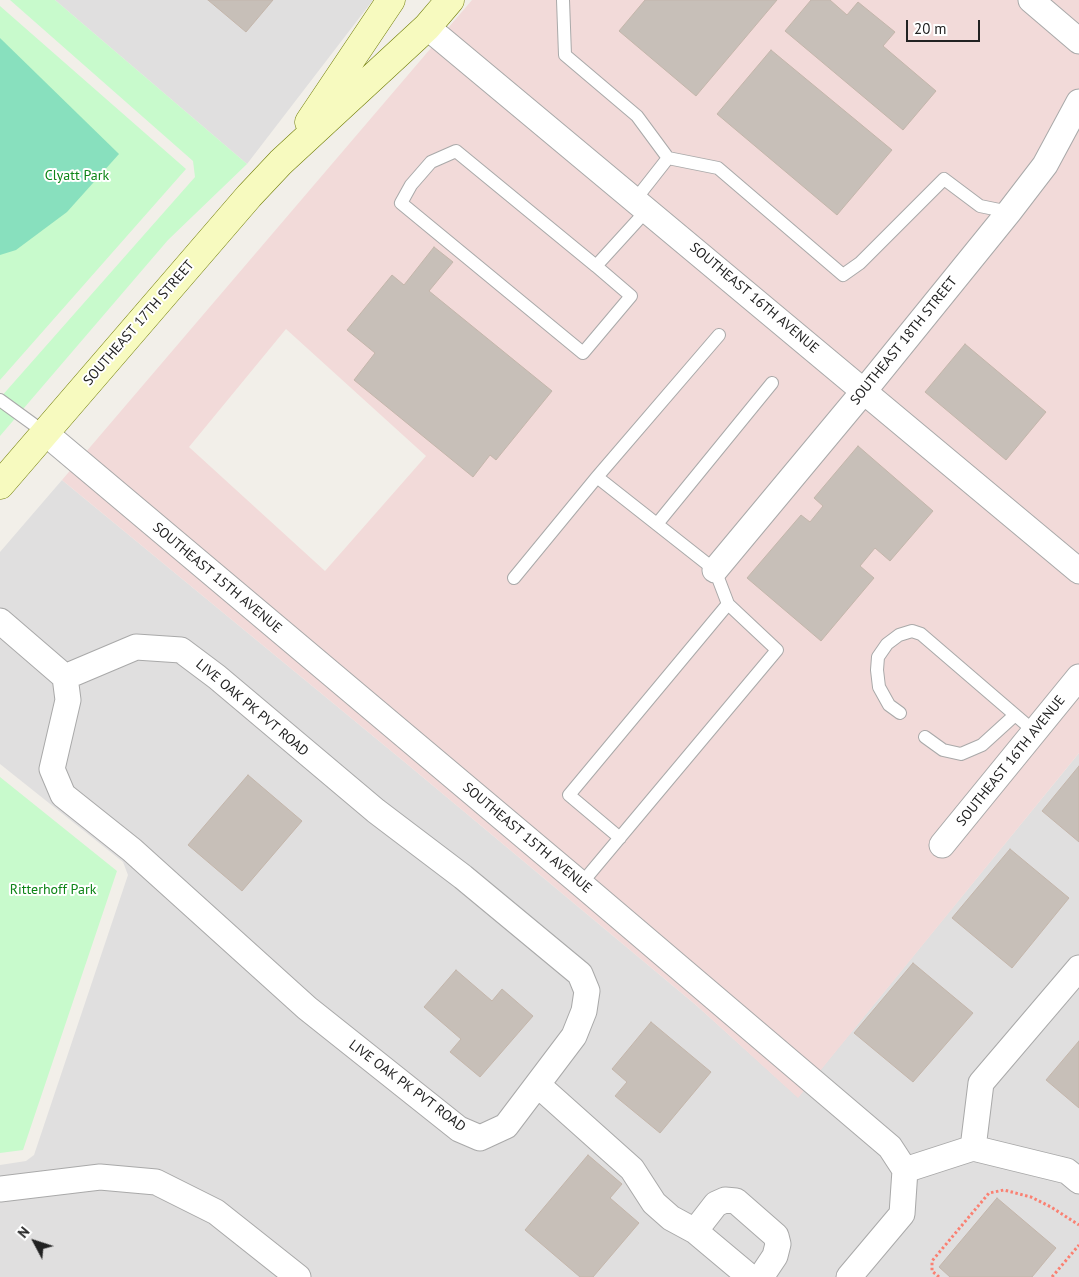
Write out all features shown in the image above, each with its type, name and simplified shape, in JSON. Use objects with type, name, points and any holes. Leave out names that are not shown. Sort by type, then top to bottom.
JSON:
[{"type":"main road","name":"SOUTHEAST 17TH STREET","points":[[281,162],[391,0]]},
{"type":"main road","name":"SOUTHEAST 17TH STREET","points":[[0,485],[249,196],[281,162],[427,27],[450,0]]},
{"type":"street","points":[[1031,0],[1079,40]]},
{"type":"street","name":"SOUTHEAST 16TH AVENUE","points":[[427,27],[1079,571]]},
{"type":"street","name":"SOUTHEAST 18TH STREET","points":[[715,570],[864,391],[1009,212],[1045,165],[1079,102]]},
{"type":"street","name":"SOUTHEAST 15TH AVENUE","points":[[44,432],[890,1147],[905,1170]]},
{"type":"street","points":[[0,621],[65,676]]},
{"type":"street","name":"LIVE OAK PK PVT ROAD","points":[[136,647],[181,650],[217,677],[369,805],[462,877],[580,974],[587,991],[584,1011],[578,1028],[574,1036],[506,1126],[480,1138],[459,1129],[307,1008],[132,850],[63,795],[52,769],[68,700],[65,676],[136,647]]},
{"type":"street","name":"SOUTHEAST 16TH AVENUE","points":[[942,846],[1079,678]]},
{"type":"street","points":[[974,1148],[981,1083],[1079,968]]},
{"type":"street","points":[[538,1085],[632,1169],[654,1203],[671,1218],[695,1231],[750,1277]]},
{"type":"street","points":[[849,1277],[902,1214],[905,1170],[974,1148],[1067,1171],[1079,1181]]},
{"type":"street","points":[[0,1189],[100,1177],[156,1182],[216,1212],[298,1277]]},
{"type":"street","points":[[695,1231],[716,1204],[725,1200],[736,1201],[776,1236],[778,1244],[775,1256],[761,1277]]},
{"type":"lane","points":[[563,0],[565,54],[637,116],[668,158],[718,168],[843,275],[860,263],[944,179],[980,206],[1009,212]]},
{"type":"lane","points":[[456,151],[596,266],[631,296],[583,353],[401,204],[411,185],[431,162],[456,151]]},
{"type":"lane","points":[[596,266],[641,205],[668,158]]},
{"type":"lane","points":[[514,578],[597,477],[719,335]]},
{"type":"lane","points":[[657,524],[772,383]]},
{"type":"lane","points":[[0,400],[44,432]]},
{"type":"lane","points":[[581,884],[777,650],[728,604],[715,570],[597,477]]},
{"type":"lane","points":[[620,838],[570,795],[728,604]]},
{"type":"lane","points":[[900,714],[889,705],[879,687],[878,657],[887,644],[899,635],[912,631],[921,634],[1035,732]]},
{"type":"lane","points":[[925,737],[943,750],[961,754],[982,745],[1015,715]]},
{"type":"path","points":[[939,1277],[932,1271],[932,1261],[989,1193],[1004,1190],[1031,1197],[1051,1206],[1079,1225]]},
{"type":"path","points":[[1052,1277],[1079,1245]]},
{"type":"shaded area","points":[[55,0],[373,0],[247,164]]},
{"type":"shaded area","points":[[472,0],[1079,0],[1079,753],[798,1098],[696,1005],[62,480]],"holes":[[[286,329],[426,456],[325,571],[189,447]]]},
{"type":"shaded area","points":[[62,480],[696,1005],[798,1097],[1079,753],[1079,1277],[0,1277],[0,1165],[26,1161],[34,1155],[128,875],[123,862],[0,764],[0,552]]},
{"type":"green space","points":[[10,0],[55,0],[247,164],[168,240],[0,436],[0,398],[195,177],[193,161]]},
{"type":"green space","name":"Clyatt Park","points":[[0,6],[186,169],[0,380]]},
{"type":"green space","points":[[0,38],[119,154],[67,212],[16,250],[0,255]]},
{"type":"green space","name":"Ritterhoff Park","points":[[0,777],[117,871],[23,1150],[0,1153]]},
{"type":"building","points":[[208,0],[273,0],[246,32]]},
{"type":"building","points":[[645,0],[777,0],[696,96],[619,31]]},
{"type":"building","points":[[811,0],[830,0],[847,15],[858,2],[895,32],[883,46],[936,91],[903,130],[785,31]]},
{"type":"building","points":[[771,50],[892,150],[837,215],[717,114]]},
{"type":"building","points":[[434,247],[453,262],[429,291],[552,391],[496,460],[490,455],[473,477],[354,380],[375,353],[347,330],[392,275],[404,285]]},
{"type":"building","points":[[965,344],[1046,412],[1006,460],[925,392]]},
{"type":"building","points":[[858,446],[933,511],[890,561],[875,548],[860,566],[874,578],[821,641],[747,578],[801,515],[810,522],[823,506],[814,498]]},
{"type":"building","points":[[1079,766],[1079,842],[1042,811]]},
{"type":"building","points":[[248,775],[302,821],[242,891],[188,845]]},
{"type":"building","points":[[1010,849],[1069,898],[1012,968],[952,918]]},
{"type":"building","points":[[913,963],[973,1013],[913,1082],[854,1033]]},
{"type":"building","points":[[456,970],[492,1001],[502,989],[533,1016],[480,1077],[450,1052],[461,1039],[424,1007]]},
{"type":"building","points":[[651,1022],[711,1072],[660,1133],[615,1096],[627,1082],[612,1069]]},
{"type":"building","points":[[1079,1041],[1079,1108],[1046,1080]]},
{"type":"building","points":[[588,1155],[622,1184],[610,1198],[639,1223],[593,1277],[580,1277],[525,1230]]},
{"type":"building","points":[[997,1198],[1056,1248],[1032,1277],[950,1277],[939,1267]]}]
